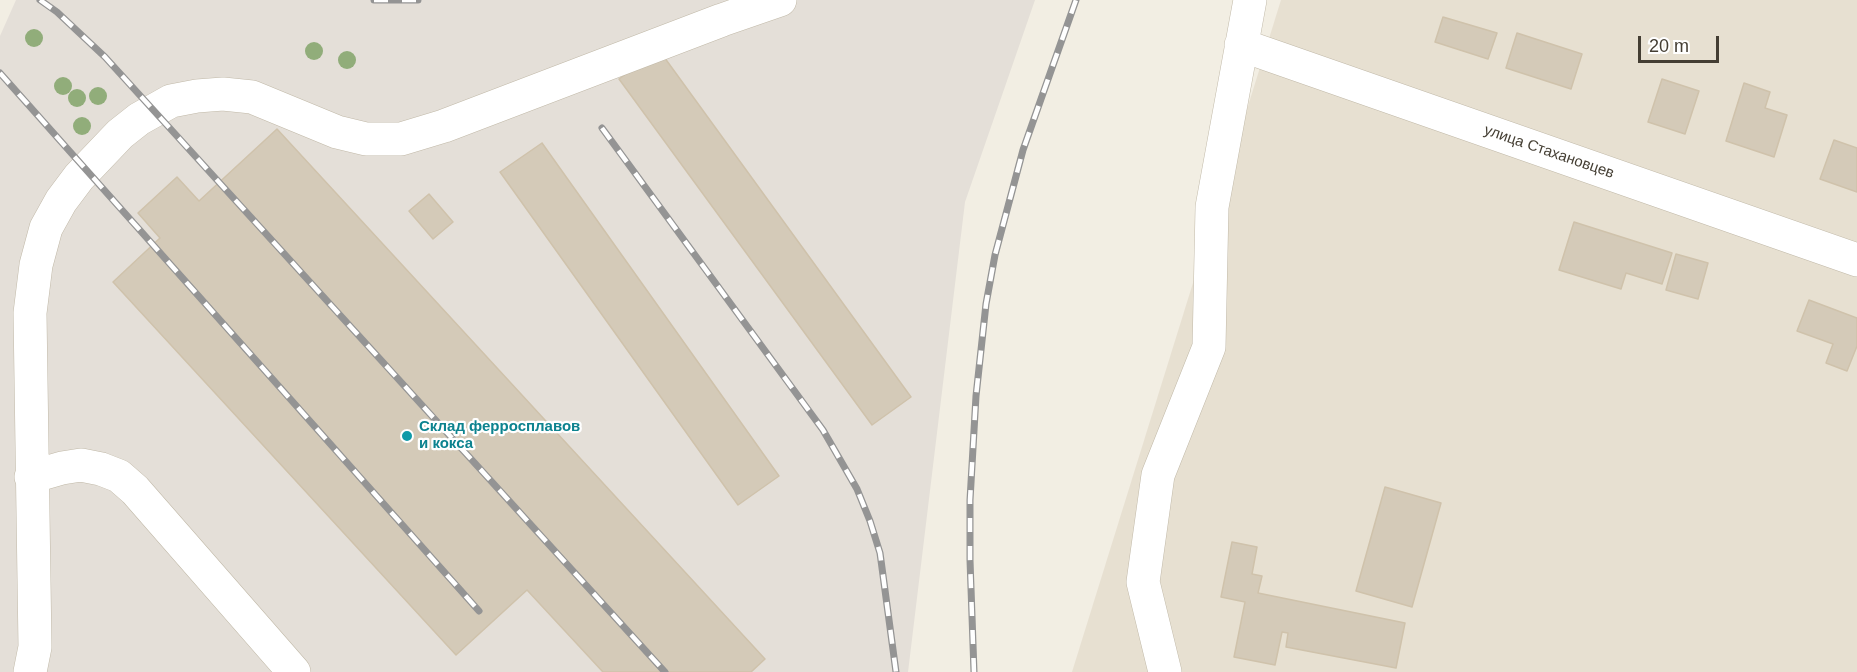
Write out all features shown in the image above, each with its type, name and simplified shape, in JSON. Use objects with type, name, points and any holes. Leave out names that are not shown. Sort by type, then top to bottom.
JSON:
[{"type":"street","points":[[30,672],[35,647],[30,314],[36,265],[46,228],[61,201],[79,177],[120,134],[139,119],[171,101],[223,94],[252,97],[337,132],[366,139],[401,139],[444,126],[780,0]]},
{"type":"street","points":[[1165,672],[1143,582],[1158,475],[1209,347],[1212,207],[1250,0]]},
{"type":"street","name":"улица Стахановцев","points":[[1241,45],[1857,260]]},
{"type":"street","points":[[32,477],[81,465],[119,476],[135,490],[294,672]]},
{"type":"shaded area","points":[[16,0],[1035,0],[965,202],[908,672],[0,672],[0,36]]},
{"type":"shaded area","points":[[1281,0],[1857,0],[1857,672],[1072,672]]},
{"type":"building","points":[[1443,17],[1497,33],[1488,59],[1435,42]]},
{"type":"building","points":[[1517,33],[1582,54],[1571,89],[1506,68]]},
{"type":"building","points":[[659,50],[911,397],[872,425],[619,79]]},
{"type":"building","points":[[1662,79],[1699,91],[1685,134],[1648,122]]},
{"type":"building","points":[[1744,83],[1770,92],[1765,108],[1787,115],[1774,157],[1726,141]]},
{"type":"building","name":"Склад ферросплавов и кокса","points":[[277,129],[765,659],[751,672],[603,672],[527,590],[456,655],[113,282],[160,238],[138,213],[177,177],[199,201]]},
{"type":"building","points":[[1834,140],[1857,148],[1857,192],[1820,179]]},
{"type":"building","points":[[542,143],[779,476],[738,505],[500,172]]},
{"type":"building","points":[[429,194],[453,222],[433,239],[409,211]]},
{"type":"building","points":[[1574,222],[1672,253],[1662,284],[1626,273],[1621,289],[1559,270]]},
{"type":"building","points":[[1676,254],[1708,263],[1698,299],[1666,290]]},
{"type":"building","points":[[1809,300],[1857,318],[1857,346],[1847,371],[1826,363],[1833,344],[1797,331]]},
{"type":"building","points":[[1385,487],[1441,503],[1412,607],[1356,591]]},
{"type":"building","points":[[1232,542],[1257,547],[1252,574],[1262,576],[1258,593],[1405,623],[1396,668],[1286,647],[1288,633],[1282,632],[1275,665],[1234,657],[1245,602],[1221,597]]},
{"type":"railway","points":[[40,0],[57,12],[105,57],[665,672]]},
{"type":"railway","points":[[374,0],[418,0]]},
{"type":"railway","points":[[974,672],[970,500],[976,396],[986,304],[995,255],[1023,150],[1076,0]]},
{"type":"railway","points":[[0,73],[479,611]]},
{"type":"railway","points":[[602,128],[823,430],[857,489],[880,553],[896,672]]},
{"type":"place","name":"Склад ферросплавов и кокса","points":[[407,436]]}]
